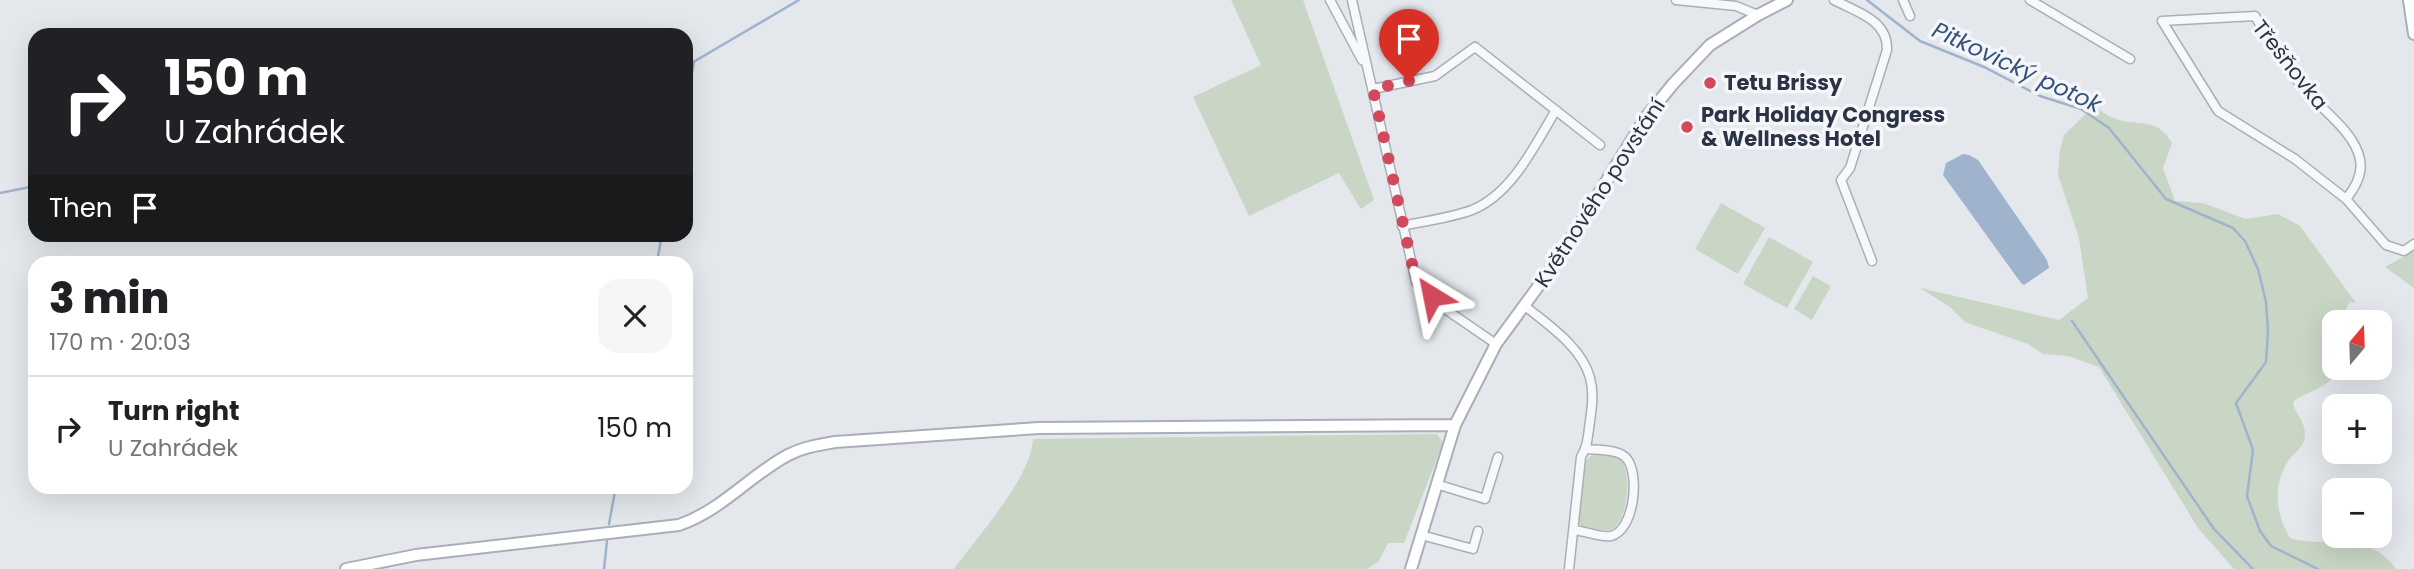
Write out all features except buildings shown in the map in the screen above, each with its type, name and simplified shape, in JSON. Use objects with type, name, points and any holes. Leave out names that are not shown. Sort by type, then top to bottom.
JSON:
[{"type":"street","points":[[1330,0],[1367,68]]},
{"type":"street","points":[[1352,0],[1416,282],[1448,311],[1496,344]]},
{"type":"street","points":[[1676,0],[1736,6],[1758,15]]},
{"type":"street","name":"Květnového povstání","points":[[1411,569],[1455,425],[1496,344],[1559,258],[1646,117],[1710,45],[1787,0]]},
{"type":"street","points":[[1834,0],[1875,21],[1887,37],[1887,50],[1850,168],[1841,180],[1872,261]]},
{"type":"street","points":[[1903,0],[1910,16]]},
{"type":"street","points":[[2030,0],[2130,59]]},
{"type":"street","points":[[2409,0],[2414,34]]},
{"type":"street","name":"Třešňovka","points":[[2346,199],[2358,184],[2361,161],[2356,146],[2305,90],[2255,16],[2162,21],[2218,111],[2295,159],[2346,199],[2386,244],[2404,251],[2414,244]]},
{"type":"street","points":[[1373,89],[1435,76],[1475,47],[1600,145]]},
{"type":"street","points":[[1402,226],[1473,209],[1489,200],[1519,169],[1556,110]]},
{"type":"street","points":[[1525,306],[1579,356],[1590,376],[1593,396],[1586,449],[1581,457],[1569,569]]},
{"type":"street","points":[[346,569],[416,555],[679,525],[708,513],[788,455],[810,446],[835,442],[1040,428],[1455,425]]},
{"type":"street","points":[[1574,530],[1609,537],[1620,532],[1627,522],[1634,495],[1632,470],[1627,458],[1620,453],[1586,449]]},
{"type":"street","points":[[1436,484],[1485,499],[1498,457]]},
{"type":"street","points":[[1420,535],[1473,549],[1478,531]]},
{"type":"green space","points":[[1231,0],[1303,0],[1374,200],[1361,209],[1339,173],[1249,216],[1193,97],[1261,65]]},
{"type":"green space","points":[[2094,106],[2122,121],[2153,125],[2166,134],[2172,143],[2163,168],[2175,201],[2203,203],[2245,219],[2278,214],[2300,226],[2356,303],[2350,302],[2346,310],[2322,310],[2322,380],[2331,380],[2295,400],[2293,404],[2304,425],[2305,438],[2281,476],[2278,507],[2290,538],[2322,542],[2322,548],[2371,548],[2385,557],[2396,569],[2234,569],[2198,528],[2099,367],[2068,356],[2043,354],[2028,344],[1965,322],[1950,307],[1920,288],[2059,320],[2088,298],[2079,238],[2058,175],[2064,135]]},
{"type":"green space","points":[[1721,203],[1765,228],[1738,274],[1695,249]]},
{"type":"green space","points":[[1769,237],[1813,262],[1787,308],[1743,284]]},
{"type":"green space","points":[[2414,251],[2414,288],[2385,267]]},
{"type":"green space","points":[[1813,276],[1831,286],[1812,320],[1794,309]]},
{"type":"green space","points":[[1437,434],[1443,443],[1404,543],[1388,543],[1379,561],[1367,569],[954,569],[1013,489],[1030,454],[1033,439]]},
{"type":"green space","points":[[1592,455],[1617,457],[1624,465],[1627,486],[1624,509],[1621,519],[1609,530],[1581,527],[1578,519],[1584,463]]},
{"type":"water","points":[[1963,154],[1978,160],[2047,260],[2049,268],[2024,285],[1943,175],[1946,163]]},
{"type":"waterway","points":[[693,61],[799,0]]},
{"type":"waterway","name":"Pitkovický potok","points":[[1867,0],[1920,41],[1984,67],[2040,96],[2081,109],[2109,128],[2166,199],[2233,228],[2245,241],[2258,269],[2266,302],[2268,331],[2266,362],[2236,403],[2253,450],[2247,496],[2260,531],[2271,546],[2318,569]]},
{"type":"waterway","points":[[693,68],[694,62]]},
{"type":"waterway","points":[[0,193],[28,187]]},
{"type":"waterway","points":[[658,256],[661,242]]},
{"type":"waterway","points":[[2072,321],[2214,529],[2253,569]]},
{"type":"waterway","points":[[609,524],[615,494]]},
{"type":"waterway","points":[[604,569],[607,541]]},
{"type":"place","name":"Tetu Brissy","points":[[1710,83]]},
{"type":"place","name":"Park Holiday Congress & Wellness Hotel","points":[[1687,127]]},
{"type":"route","points":[[1409,81],[1373,89],[1416,282],[1432,296]]}]
